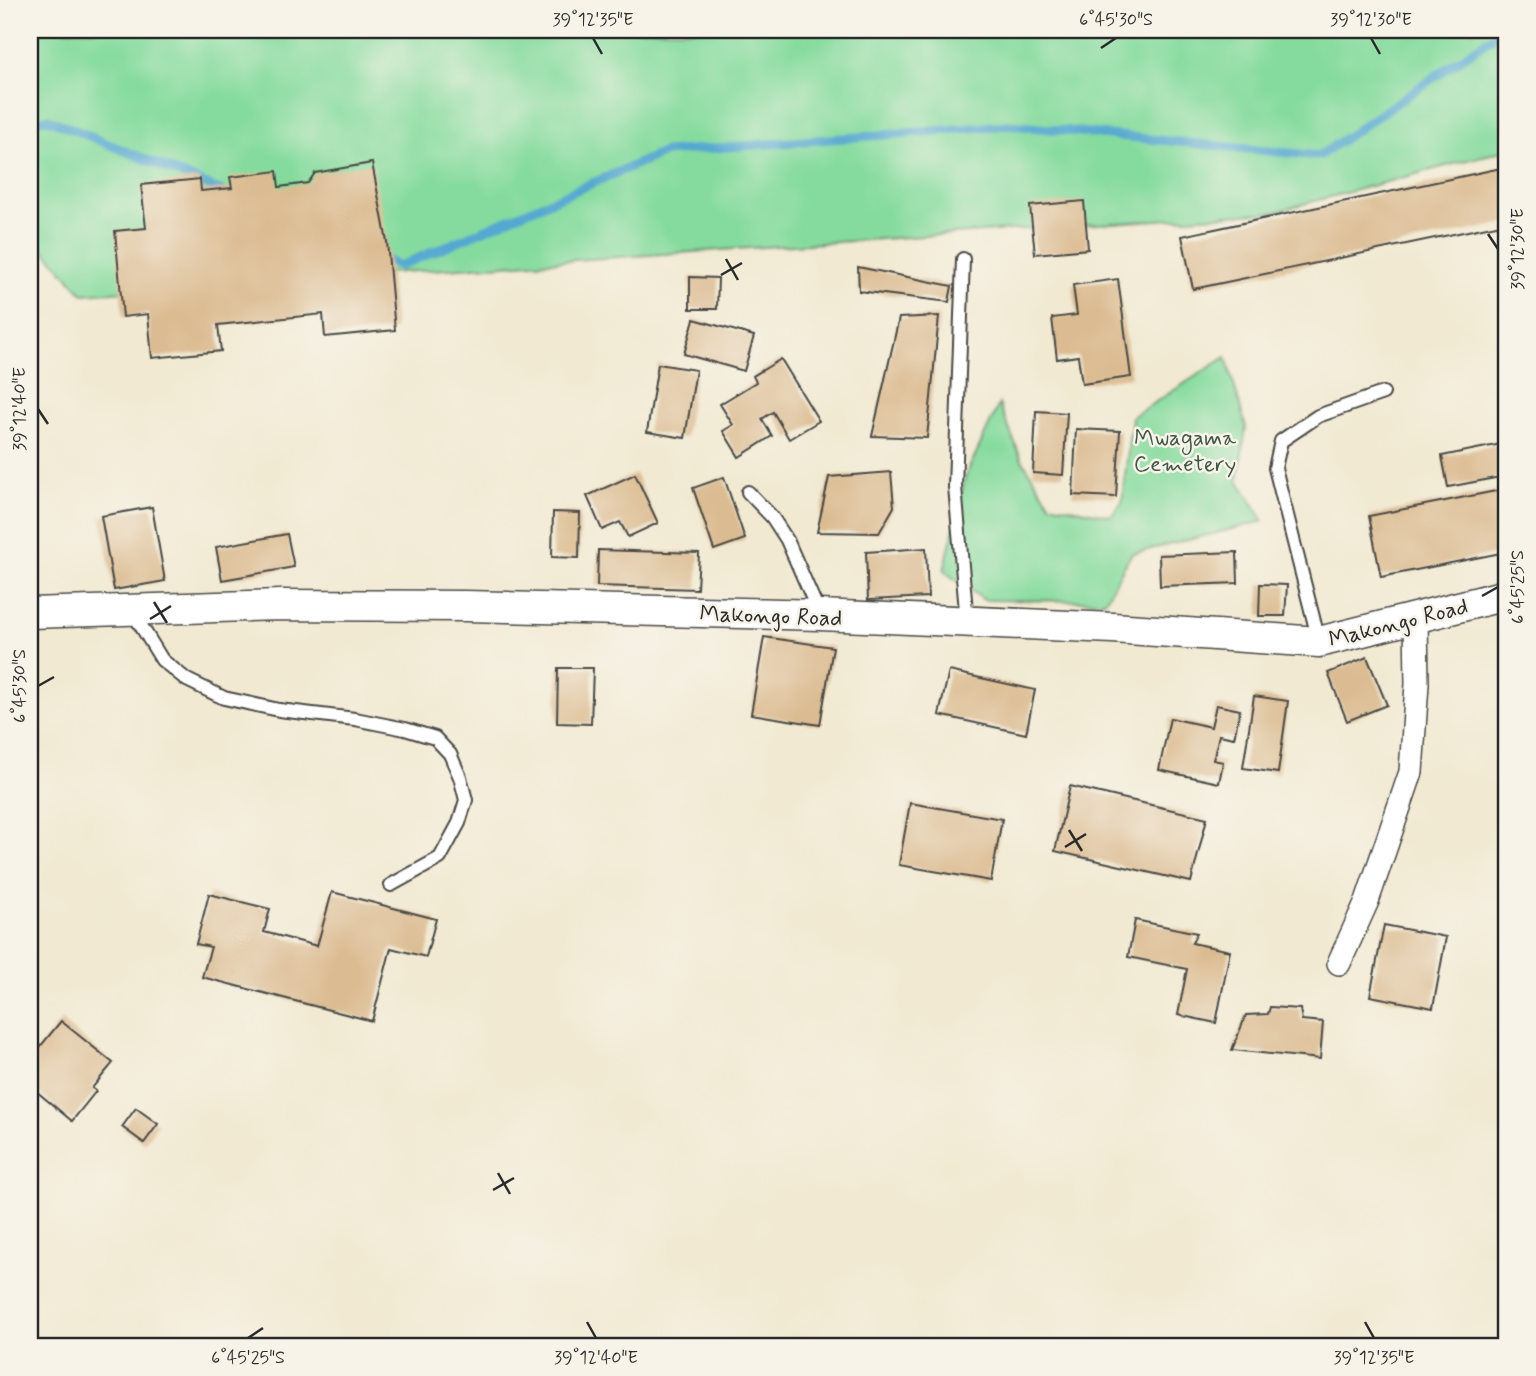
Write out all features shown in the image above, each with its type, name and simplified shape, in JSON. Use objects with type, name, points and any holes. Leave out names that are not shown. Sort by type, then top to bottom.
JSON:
[{"type":"street","name":"Makongo Road","points":[[30,612],[281,605],[466,606],[820,615],[1319,642],[1506,596]]},
{"type":"street","points":[[1339,963],[1367,901],[1411,772],[1417,684],[1416,619]]},
{"type":"lane","points":[[963,259],[955,488],[967,622]]},
{"type":"lane","points":[[1319,642],[1275,468],[1281,441],[1318,416],[1383,393]]},
{"type":"lane","points":[[748,492],[772,517],[787,540],[820,615]]},
{"type":"lane","points":[[130,608],[162,660],[187,680],[224,698],[279,710],[355,719],[405,729],[435,738],[443,746],[450,754],[460,777],[466,800],[459,824],[440,858],[391,885]]},
{"type":"green space","points":[[30,30],[1506,30],[1506,150],[1274,212],[83,294],[30,234]]},
{"type":"green space","name":"Mwagama Cemetery","points":[[1226,357],[1246,427],[1238,480],[1264,521],[1131,554],[1105,601],[984,600],[944,571],[966,475],[999,404],[1021,458],[1050,504],[1111,516],[1122,502],[1132,417]]},
{"type":"building","points":[[372,163],[387,242],[395,330],[325,337],[323,314],[218,325],[221,351],[152,358],[148,314],[123,317],[115,231],[146,228],[141,185],[200,179],[201,191],[232,188],[230,177],[277,171],[279,187],[308,183],[315,173]]},
{"type":"building","points":[[1506,167],[1506,223],[1193,289],[1182,236]]},
{"type":"building","points":[[1084,201],[1088,249],[1035,254],[1030,206]]},
{"type":"building","points":[[858,267],[952,286],[949,302],[859,291]]},
{"type":"building","points":[[690,277],[718,278],[717,309],[690,309]]},
{"type":"building","points":[[1118,279],[1131,377],[1082,384],[1078,356],[1057,359],[1052,318],[1077,315],[1073,285]]},
{"type":"building","points":[[939,316],[927,438],[872,436],[899,318]]},
{"type":"building","points":[[694,319],[754,336],[744,371],[684,354]]},
{"type":"building","points":[[781,359],[819,421],[789,439],[773,412],[762,419],[772,436],[739,457],[723,431],[733,425],[720,404],[756,382],[753,376]]},
{"type":"building","points":[[658,364],[696,370],[685,438],[647,432]]},
{"type":"building","points":[[1036,411],[1067,413],[1063,475],[1033,473]]},
{"type":"building","points":[[1076,429],[1120,431],[1116,497],[1073,495]]},
{"type":"building","points":[[1506,443],[1506,476],[1448,487],[1442,456]]},
{"type":"building","points":[[891,472],[894,507],[879,533],[817,532],[829,477]]},
{"type":"building","points":[[635,474],[658,523],[628,537],[620,522],[602,530],[587,496]]},
{"type":"building","points":[[724,477],[745,539],[714,550],[693,488]]},
{"type":"building","points":[[1506,489],[1506,552],[1381,577],[1369,516]]},
{"type":"building","points":[[152,507],[165,581],[114,590],[101,516]]},
{"type":"building","points":[[553,512],[580,513],[579,558],[552,557]]},
{"type":"building","points":[[287,534],[294,567],[222,580],[216,547]]},
{"type":"building","points":[[926,548],[928,597],[868,600],[866,552]]},
{"type":"building","points":[[598,550],[699,553],[697,589],[597,586]]},
{"type":"building","points":[[1237,552],[1238,583],[1160,586],[1159,555]]},
{"type":"building","points":[[1260,584],[1287,585],[1285,616],[1259,616]]},
{"type":"building","points":[[764,637],[833,647],[820,725],[751,714]]},
{"type":"building","points":[[1367,657],[1387,705],[1347,721],[1328,673]]},
{"type":"building","points":[[558,668],[593,668],[591,724],[557,723]]},
{"type":"building","points":[[949,671],[1035,690],[1026,734],[939,715]]},
{"type":"building","points":[[1254,696],[1288,701],[1278,773],[1243,768]]},
{"type":"building","points":[[1216,705],[1240,710],[1234,738],[1219,735],[1213,760],[1223,762],[1219,783],[1159,770],[1170,718],[1211,727]]},
{"type":"building","points":[[1070,786],[1207,818],[1191,882],[1055,851]]},
{"type":"building","points":[[910,803],[1002,819],[991,881],[899,865]]},
{"type":"building","points":[[332,892],[436,919],[426,957],[391,948],[372,1021],[202,977],[211,947],[196,944],[209,894],[270,909],[264,932],[317,946]]},
{"type":"building","points":[[1135,920],[1197,933],[1192,943],[1230,951],[1216,1023],[1178,1015],[1187,969],[1128,957]]},
{"type":"building","points":[[1384,925],[1446,937],[1433,1008],[1370,996]]},
{"type":"building","points":[[1270,1007],[1300,1009],[1302,1020],[1323,1022],[1320,1059],[1232,1050],[1246,1015],[1268,1014]]},
{"type":"building","points":[[61,1021],[113,1063],[92,1088],[96,1091],[72,1121],[30,1086],[30,1072],[36,1064],[30,1059]]},
{"type":"building","points":[[136,1108],[158,1124],[144,1143],[122,1127]]},
{"type":"waterway","points":[[378,257],[400,266],[665,152],[1009,125],[1319,156],[1503,30]]},
{"type":"waterway","points":[[30,120],[48,119],[226,193]]}]
